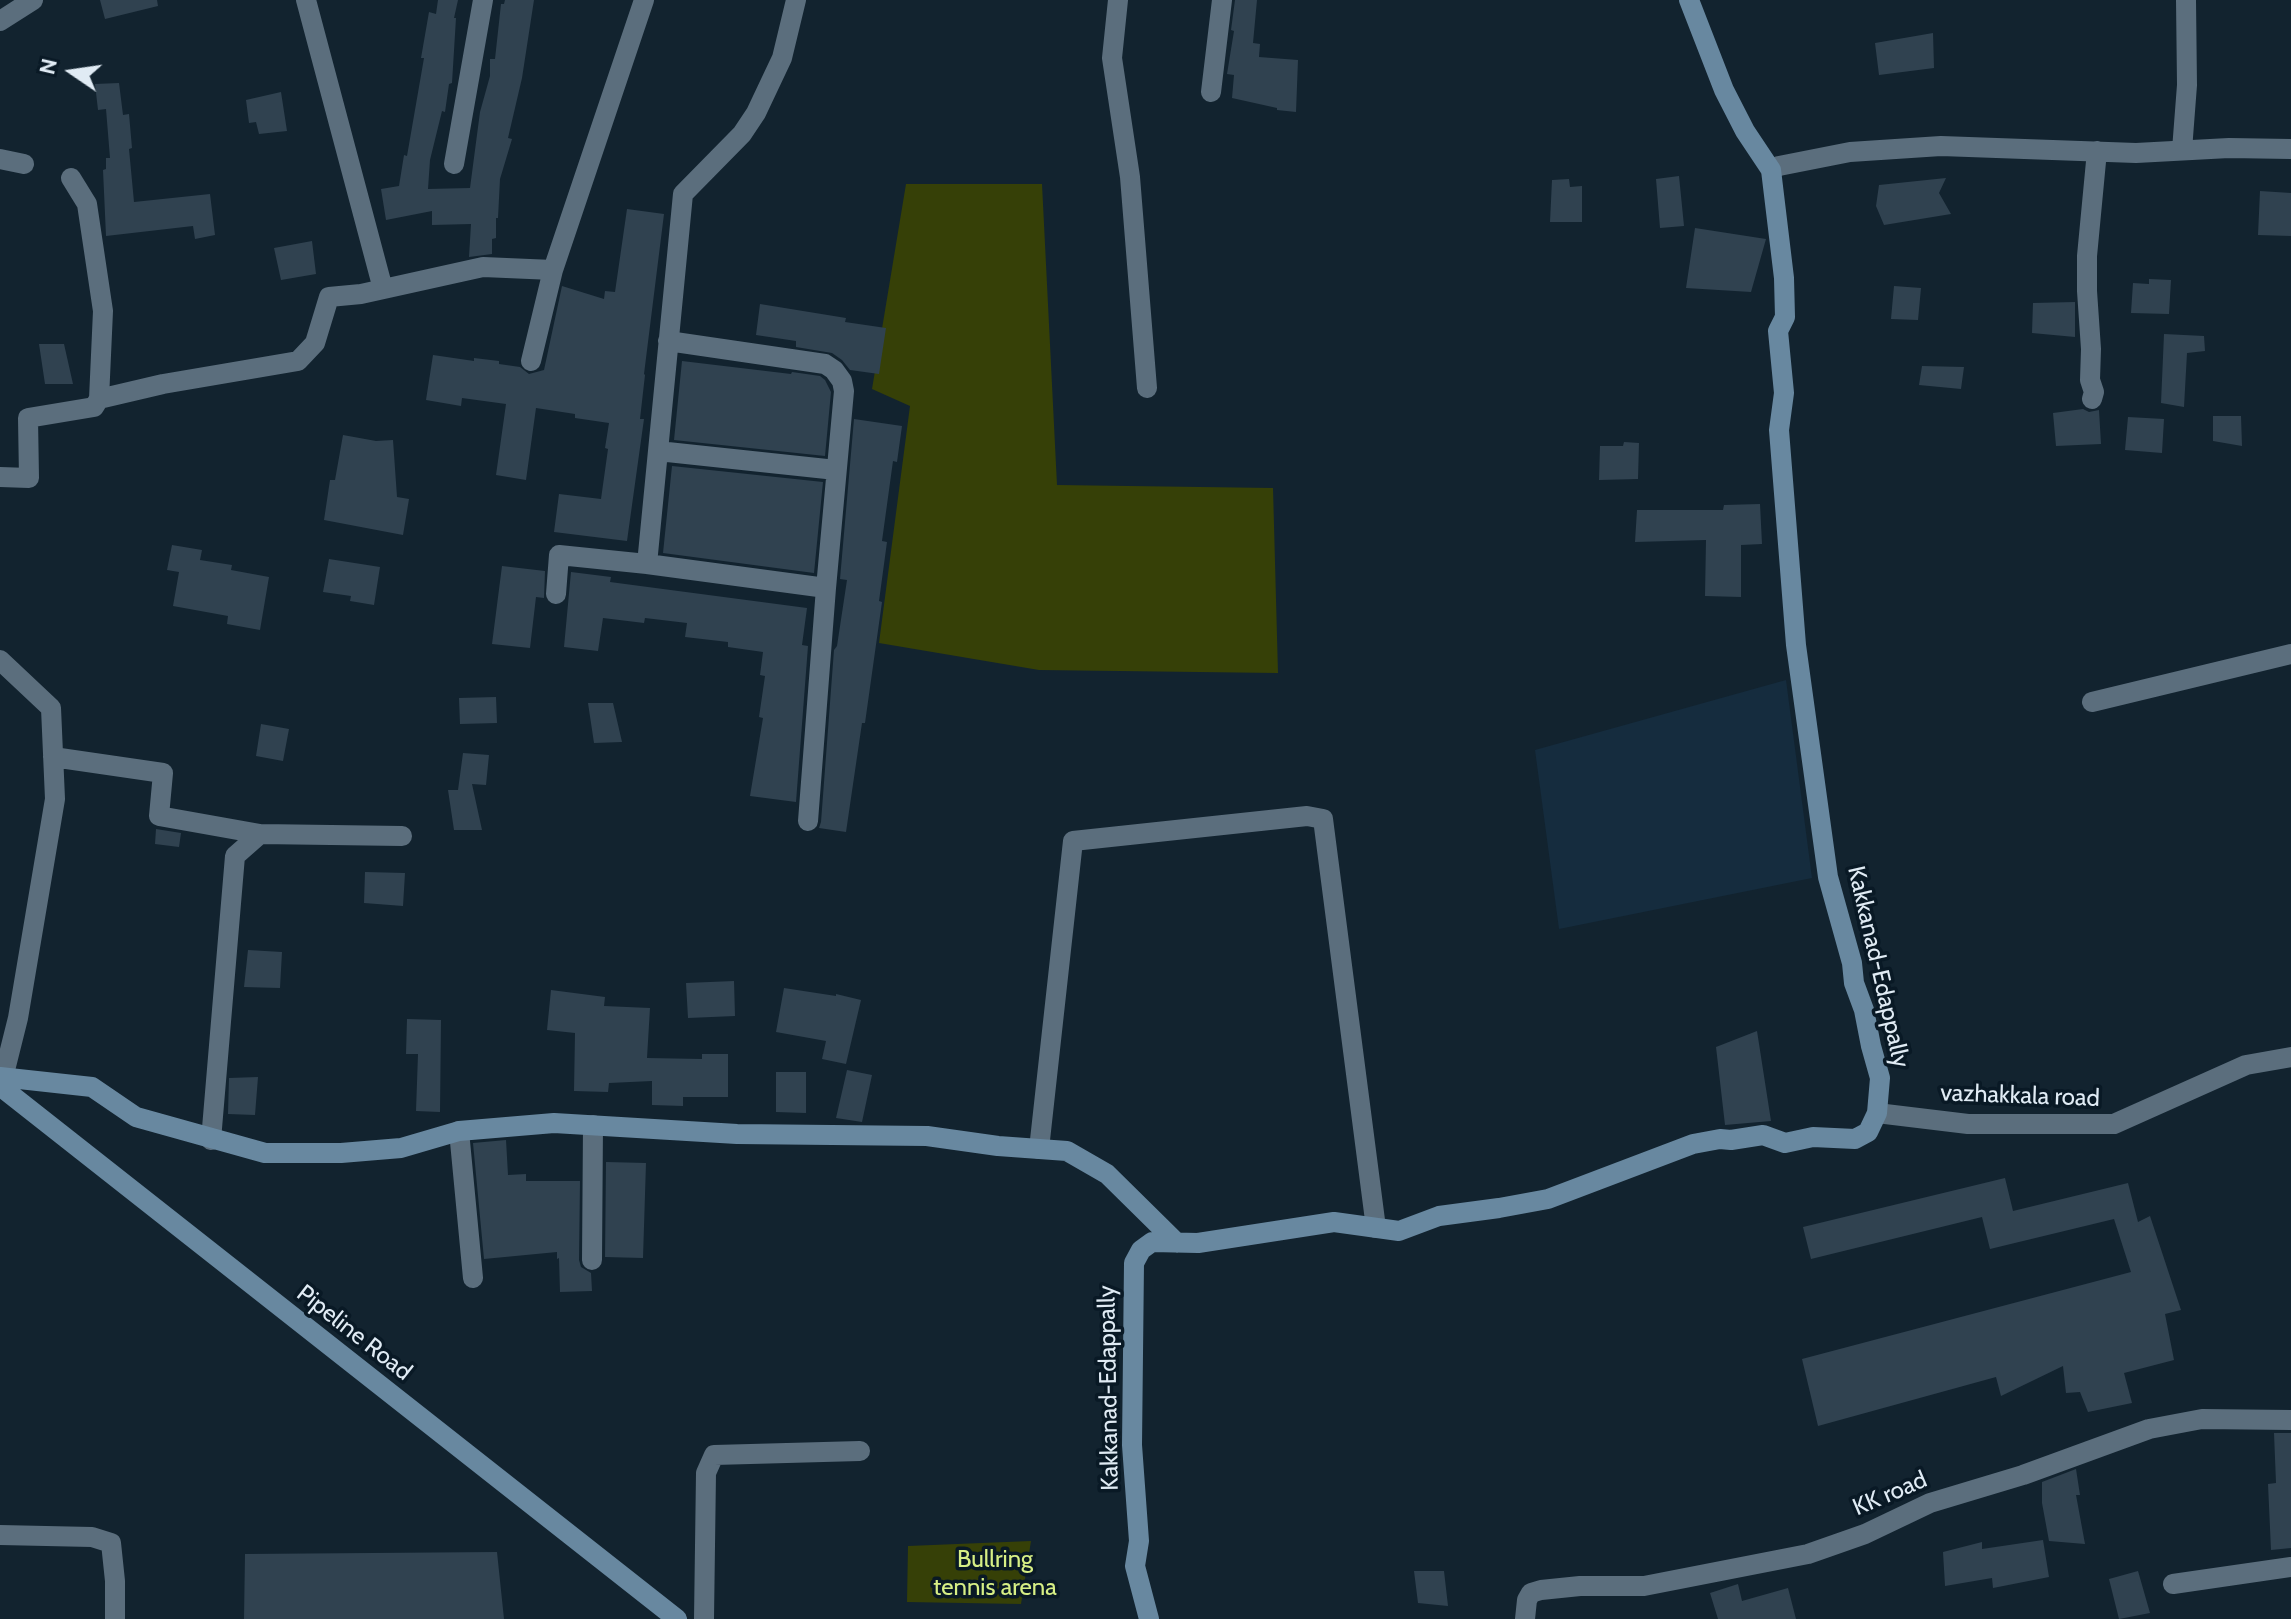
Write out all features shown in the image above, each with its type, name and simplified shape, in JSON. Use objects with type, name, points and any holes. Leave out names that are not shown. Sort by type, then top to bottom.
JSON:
[{"type":"street","points":[[0,21],[33,0]]},
{"type":"street","points":[[306,0],[383,289]]},
{"type":"street","points":[[454,164],[483,0]]},
{"type":"street","points":[[531,361],[553,270],[644,0]]},
{"type":"street","points":[[647,564],[683,194],[742,134],[756,113],[782,58],[796,0]]},
{"type":"street","points":[[1118,0],[1112,58],[1130,177],[1147,388]]},
{"type":"street","points":[[1211,92],[1222,0]]},
{"type":"street","name":"Kakkanad-Edappally","points":[[1149,1619],[1135,1566],[1139,1541],[1132,1445],[1134,1263],[1141,1250],[1152,1242],[1198,1243],[1334,1222],[1399,1231],[1439,1216],[1548,1199],[1693,1144],[1763,1135],[1785,1143],[1813,1137],[1855,1139],[1868,1132],[1877,1113],[1880,1078],[1828,877],[1796,645],[1779,430],[1784,393],[1778,331],[1785,317],[1784,278],[1771,170],[1745,131],[1724,90],[1689,0]]},
{"type":"street","points":[[2182,150],[2187,85],[2186,0]]},
{"type":"street","points":[[1771,170],[1850,152],[1941,146],[2136,153],[2229,148],[2291,149]]},
{"type":"street","points":[[2092,399],[2087,256],[2097,151]]},
{"type":"street","points":[[0,159],[24,164]]},
{"type":"street","points":[[0,477],[29,478],[28,418],[94,407],[99,399],[103,311],[87,204],[71,178]]},
{"type":"street","points":[[99,399],[163,384],[298,361],[315,343],[329,297],[383,289],[483,267],[553,270]]},
{"type":"street","points":[[668,341],[825,364],[842,381],[844,391],[808,821]]},
{"type":"street","points":[[658,451],[836,470]]},
{"type":"street","points":[[556,594],[559,555],[826,588]]},
{"type":"street","points":[[2092,702],[2291,654]]},
{"type":"street","points":[[0,660],[51,708],[55,799],[18,1018],[1,1080],[92,1087],[136,1117],[265,1153],[341,1153],[401,1148],[459,1131],[554,1123],[737,1134],[927,1136],[1067,1151],[1107,1174],[1177,1243]]},
{"type":"street","points":[[53,757],[163,773],[159,816],[260,834],[402,836]]},
{"type":"street","points":[[1039,1149],[1073,841],[1307,816],[1323,819],[1376,1228]]},
{"type":"street","points":[[211,1140],[235,856],[260,834]]},
{"type":"street","name":"vazhakkala road","points":[[1877,1113],[1968,1124],[2114,1124],[2246,1065],[2291,1057]]},
{"type":"street","name":"Pipeline Road","points":[[1,1080],[677,1619]]},
{"type":"street","points":[[592,1260],[593,1125]]},
{"type":"street","points":[[459,1131],[473,1278]]},
{"type":"street","name":"KK road","points":[[1525,1619],[1531,1593],[1580,1586],[1644,1586],[1808,1554],[1865,1534],[1930,1503],[2023,1475],[2149,1429],[2202,1419],[2291,1420]]},
{"type":"street","points":[[704,1619],[706,1473],[714,1455],[860,1451]]},
{"type":"street","points":[[0,1535],[92,1537],[111,1543],[115,1619]]},
{"type":"street","points":[[2173,1584],[2291,1567]]},
{"type":"shaded area","points":[[1786,680],[1812,878],[1559,929],[1535,750]]},
{"type":"green space","points":[[906,184],[1042,184],[1057,485],[1273,488],[1278,673],[1039,670],[879,643],[910,406],[872,389]]},
{"type":"green space","name":"Bullring tennis arena","points":[[1031,1541],[1021,1604],[907,1602],[908,1546]]},
{"type":"building","points":[[100,0],[157,0],[158,6],[105,19]]},
{"type":"building","points":[[438,0],[458,0],[454,18],[452,83],[449,84],[445,112],[442,111],[430,160],[428,189],[470,188],[480,112],[490,76],[490,59],[495,59],[501,4],[505,0],[534,0],[522,78],[508,138],[512,139],[500,179],[492,254],[469,257],[471,224],[432,225],[432,211],[386,220],[381,189],[399,186],[424,58],[421,58],[429,12],[436,14]]},
{"type":"building","points":[[1235,0],[1257,0],[1253,43],[1260,44],[1259,57],[1298,60],[1296,112],[1232,98],[1234,75],[1227,74]]},
{"type":"building","points":[[1933,33],[1934,68],[1879,75],[1875,43]]},
{"type":"building","points":[[119,83],[123,115],[129,114],[134,202],[210,194],[215,235],[195,239],[193,226],[106,236],[103,170],[106,169],[106,158],[110,158],[106,109],[98,110],[95,84]]},
{"type":"building","points":[[281,92],[287,131],[259,134],[256,122],[249,123],[246,100]]},
{"type":"building","points":[[1679,176],[1684,226],[1660,228],[1656,179]]},
{"type":"building","points":[[1946,178],[1939,193],[1951,214],[1884,225],[1876,206],[1879,185]]},
{"type":"building","points":[[1569,179],[1570,187],[1582,186],[1582,222],[1550,222],[1552,180]]},
{"type":"building","points":[[2260,191],[2291,193],[2291,236],[2258,235]]},
{"type":"building","points":[[627,209],[664,214],[644,374],[640,419],[644,419],[627,541],[554,532],[559,494],[601,499],[609,423],[536,408],[526,480],[496,475],[506,404],[462,398],[461,406],[426,400],[433,355],[499,361],[499,364],[520,367],[529,374],[544,370],[562,286],[604,299],[605,291],[615,292]]},
{"type":"building","points":[[1695,228],[1766,239],[1751,292],[1686,288]]},
{"type":"building","points":[[312,241],[316,274],[281,280],[274,248]]},
{"type":"building","points":[[2149,279],[2171,280],[2169,314],[2131,313],[2133,283],[2149,284]]},
{"type":"building","points":[[1894,286],[1921,288],[1918,320],[1891,319]]},
{"type":"building","points":[[2075,302],[2075,337],[2032,333],[2033,303]]},
{"type":"building","points":[[760,304],[886,328],[879,374],[850,370],[832,353],[796,347],[796,341],[756,335]]},
{"type":"building","points":[[2164,334],[2204,336],[2205,351],[2187,353],[2184,407],[2161,403]]},
{"type":"building","points":[[39,344],[64,344],[73,384],[45,384]]},
{"type":"building","points":[[682,361],[820,376],[831,392],[825,456],[674,440]]},
{"type":"building","points":[[1922,366],[1964,367],[1961,389],[1919,385]]},
{"type":"building","points":[[2083,409],[2089,412],[2099,410],[2101,444],[2056,446],[2053,413]]},
{"type":"building","points":[[2213,416],[2241,416],[2242,446],[2213,441]]},
{"type":"building","points":[[2128,417],[2164,419],[2162,453],[2125,450]]},
{"type":"building","points":[[854,419],[902,426],[897,462],[893,461],[882,541],[887,542],[879,601],[882,602],[846,832],[819,828],[834,650],[847,580],[840,579]]},
{"type":"building","points":[[343,435],[376,441],[393,440],[397,497],[409,499],[403,535],[324,520],[330,480],[335,480]]},
{"type":"building","points":[[1624,442],[1639,443],[1638,479],[1599,480],[1600,446],[1623,446]]},
{"type":"building","points":[[672,466],[823,482],[814,573],[663,553]]},
{"type":"building","points":[[1760,504],[1762,544],[1741,545],[1741,597],[1705,596],[1706,540],[1635,542],[1637,510],[1723,510],[1724,505]]},
{"type":"building","points":[[172,545],[202,550],[200,560],[232,565],[231,570],[269,577],[260,630],[227,624],[228,616],[173,606],[179,572],[167,570]]},
{"type":"building","points":[[329,559],[380,567],[374,605],[350,601],[351,596],[323,592]]},
{"type":"building","points":[[502,566],[545,571],[544,598],[536,597],[530,648],[492,644]]},
{"type":"building","points":[[571,572],[611,577],[610,582],[807,608],[802,645],[808,646],[796,802],[750,796],[763,718],[759,717],[765,676],[760,675],[763,652],[728,647],[728,642],[685,637],[687,623],[645,618],[644,623],[603,618],[598,651],[564,647]]},
{"type":"building","points":[[496,697],[497,723],[460,724],[459,698]]},
{"type":"building","points":[[588,703],[613,703],[622,742],[594,743]]},
{"type":"building","points":[[261,724],[289,729],[283,761],[256,756]]},
{"type":"building","points":[[463,753],[489,755],[486,785],[472,784],[482,830],[454,830],[448,790],[458,790]]},
{"type":"building","points":[[156,829],[181,833],[179,847],[155,844]]},
{"type":"building","points":[[365,872],[405,873],[403,906],[364,903]]},
{"type":"building","points":[[248,950],[282,952],[280,988],[244,987]]},
{"type":"building","points":[[734,981],[735,1016],[688,1018],[686,983]]},
{"type":"building","points":[[784,988],[861,1000],[846,1064],[822,1059],[826,1041],[776,1032]]},
{"type":"building","points":[[551,990],[605,997],[604,1006],[650,1008],[647,1058],[702,1059],[702,1054],[728,1054],[728,1097],[683,1097],[683,1106],[652,1105],[652,1081],[609,1083],[608,1092],[574,1091],[575,1033],[547,1030]]},
{"type":"building","points":[[407,1019],[441,1020],[440,1112],[416,1111],[418,1054],[406,1054]]},
{"type":"building","points":[[1757,1031],[1771,1121],[1725,1125],[1716,1047]]},
{"type":"building","points":[[847,1070],[872,1075],[862,1122],[836,1118]]},
{"type":"building","points":[[776,1072],[806,1072],[806,1113],[776,1112]]},
{"type":"building","points":[[258,1077],[255,1115],[228,1114],[229,1078]]},
{"type":"building","points":[[506,1140],[508,1175],[526,1174],[526,1181],[580,1181],[579,1260],[581,1267],[591,1273],[592,1291],[560,1292],[557,1252],[484,1259],[473,1143]]},
{"type":"building","points":[[606,1162],[646,1163],[643,1258],[605,1257]]},
{"type":"building","points":[[2005,1178],[2013,1211],[2128,1183],[2138,1222],[2150,1216],[2181,1310],[2165,1314],[2174,1360],[2124,1373],[2132,1403],[2088,1412],[2080,1392],[2066,1393],[2063,1366],[2001,1396],[1996,1377],[1818,1426],[1802,1359],[2131,1272],[2114,1219],[1990,1249],[1982,1217],[1811,1259],[1803,1227]]},
{"type":"building","points":[[2274,1433],[2291,1433],[2291,1548],[2271,1550],[2268,1484],[2276,1483]]},
{"type":"building","points":[[2076,1469],[2080,1495],[2076,1495],[2085,1544],[2049,1541],[2042,1503],[2042,1482]]},
{"type":"building","points":[[2043,1540],[2049,1577],[1993,1588],[1992,1578],[1945,1586],[1943,1552],[1982,1542],[1982,1549]]},
{"type":"building","points":[[497,1552],[504,1619],[244,1619],[245,1554]]},
{"type":"building","points":[[1414,1571],[1444,1571],[1448,1606],[1418,1603]]},
{"type":"building","points":[[2138,1571],[2150,1613],[2119,1619],[2109,1579]]},
{"type":"building","points":[[1738,1584],[1742,1601],[1788,1588],[1796,1619],[1718,1619],[1710,1593]]}]
